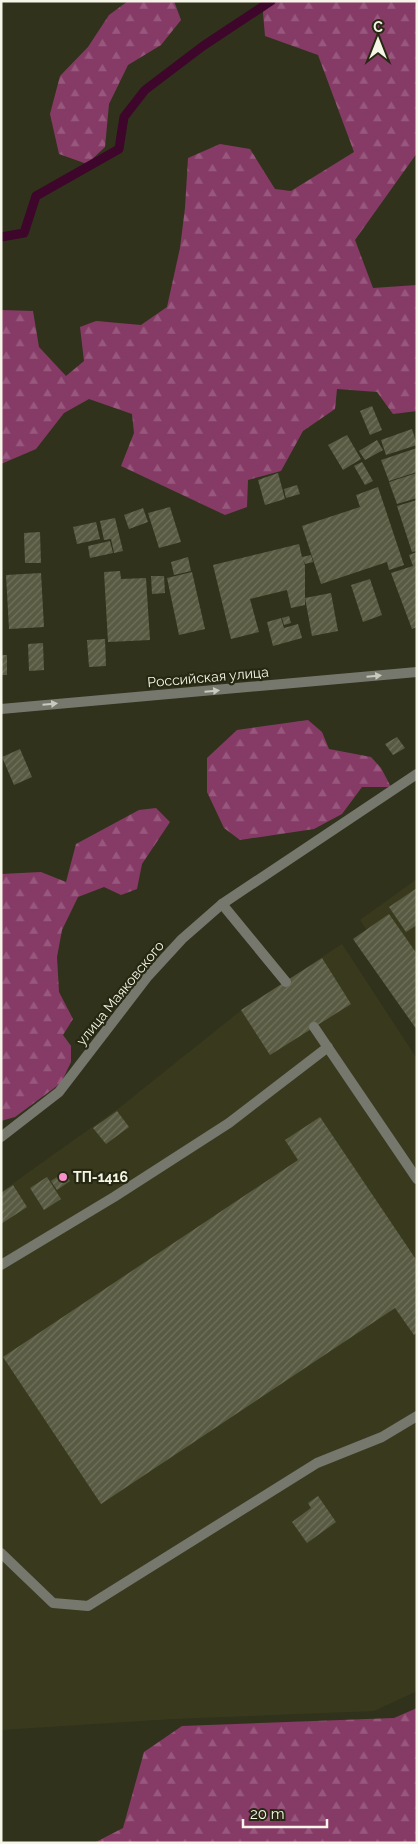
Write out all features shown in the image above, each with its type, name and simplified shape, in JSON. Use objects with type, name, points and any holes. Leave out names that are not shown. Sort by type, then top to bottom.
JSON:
[{"type":"street","name":"Российская улица","points":[[1,709],[417,672]]},
{"type":"street","name":"улица Маяковского","points":[[1,1137],[59,1092],[148,976],[182,939],[222,904],[417,774]]},
{"type":"street","points":[[222,904],[286,982]]},
{"type":"street","points":[[314,1027],[417,1179]]},
{"type":"street","points":[[1,1265],[114,1197],[228,1123],[328,1047]]},
{"type":"street","points":[[1,1553],[53,1603],[88,1606],[317,1463],[382,1438],[417,1416]]},
{"type":"shaded area","points":[[417,879],[417,1007],[360,920]]},
{"type":"shaded area","points":[[342,944],[417,1059],[417,1691],[374,1711],[172,1719],[1,1730],[1,1192],[123,1105],[239,1012]]},
{"type":"green space","points":[[128,1],[174,1],[181,20],[161,45],[128,65],[109,104],[105,147],[87,164],[59,154],[50,114],[60,76],[88,47],[109,15]]},
{"type":"green space","points":[[262,1],[417,1],[417,153],[355,240],[373,288],[417,285],[417,411],[393,414],[377,392],[337,389],[335,409],[303,431],[281,471],[248,480],[247,507],[225,515],[121,466],[134,433],[132,414],[89,399],[64,413],[36,449],[1,464],[1,310],[33,311],[39,347],[66,376],[84,361],[80,327],[96,321],[141,325],[167,307],[180,248],[188,158],[220,144],[250,149],[275,189],[291,191],[354,152],[318,55],[265,36]]},
{"type":"green space","points":[[308,720],[322,732],[329,749],[371,757],[381,768],[391,787],[362,787],[342,814],[314,829],[240,840],[224,828],[207,792],[207,758],[237,730]]},
{"type":"green space","points":[[156,808],[170,822],[142,864],[137,889],[121,895],[104,887],[78,897],[62,930],[57,957],[59,992],[73,1019],[63,1035],[71,1046],[71,1062],[61,1083],[15,1117],[1,1121],[1,874],[41,872],[66,882],[76,844],[139,810]]},
{"type":"green space","points":[[417,1708],[417,1843],[94,1843],[123,1828],[144,1752],[182,1726],[394,1718]]},
{"type":"building","points":[[372,406],[382,430],[370,435],[360,411]]},
{"type":"building","points":[[412,429],[417,445],[386,455],[381,440]]},
{"type":"building","points":[[347,435],[361,459],[343,470],[328,445]]},
{"type":"building","points":[[377,440],[383,450],[365,460],[359,451]]},
{"type":"building","points":[[417,448],[417,472],[389,481],[381,460]]},
{"type":"building","points":[[362,462],[373,481],[365,485],[354,466]]},
{"type":"building","points":[[278,473],[285,499],[265,505],[258,480]]},
{"type":"building","points":[[417,473],[417,498],[397,504],[389,482]]},
{"type":"building","points":[[297,485],[300,494],[286,498],[284,489]]},
{"type":"building","points":[[378,487],[404,565],[389,570],[387,562],[321,584],[302,526],[360,507],[356,495]]},
{"type":"building","points":[[417,500],[417,551],[412,552],[397,506]]},
{"type":"building","points":[[170,507],[181,542],[159,548],[148,513]]},
{"type":"building","points":[[143,508],[148,522],[129,529],[124,515]]},
{"type":"building","points":[[115,518],[123,551],[114,553],[111,539],[104,540],[100,521]]},
{"type":"building","points":[[96,522],[100,539],[77,544],[73,527]]},
{"type":"building","points":[[40,532],[41,563],[25,563],[24,533]]},
{"type":"building","points":[[110,541],[113,553],[90,558],[88,546]]},
{"type":"building","points":[[299,544],[302,557],[311,555],[313,562],[305,564],[303,559],[305,566],[305,605],[291,608],[287,590],[250,599],[259,632],[231,639],[213,565]]},
{"type":"building","points":[[417,552],[417,627],[412,629],[391,573],[413,566],[409,555]]},
{"type":"building","points":[[188,557],[191,571],[174,575],[171,562]]},
{"type":"building","points":[[120,571],[121,579],[146,578],[150,640],[108,642],[104,572]]},
{"type":"building","points":[[192,572],[205,629],[179,635],[167,578]]},
{"type":"building","points":[[41,573],[44,627],[9,629],[6,575]]},
{"type":"building","points":[[151,576],[164,576],[165,593],[152,594]]},
{"type":"building","points":[[370,579],[382,615],[363,622],[351,585]]},
{"type":"building","points":[[331,593],[338,631],[312,636],[305,598]]},
{"type":"building","points":[[289,616],[291,623],[284,625],[282,618]]},
{"type":"building","points":[[281,618],[284,628],[298,624],[302,638],[273,646],[267,622]]},
{"type":"building","points":[[105,639],[106,666],[89,667],[87,640]]},
{"type":"building","points":[[43,643],[44,670],[29,671],[28,644]]},
{"type":"building","points":[[1,655],[7,655],[7,675],[1,675]]},
{"type":"building","points":[[397,737],[405,748],[393,755],[385,744]]},
{"type":"building","points":[[20,749],[32,777],[14,785],[2,757]]},
{"type":"building","points":[[417,888],[417,925],[406,932],[389,907]]},
{"type":"building","points":[[389,914],[417,954],[417,1030],[353,939]]},
{"type":"building","points":[[322,958],[351,1004],[270,1055],[241,1010]]},
{"type":"building","points":[[117,1111],[129,1127],[106,1144],[93,1128]]},
{"type":"building","points":[[320,1117],[417,1261],[417,1333],[414,1335],[395,1308],[101,1504],[3,1357],[298,1160],[285,1140]]},
{"type":"building","name":"ТП-1416","points":[[65,1172],[70,1181],[57,1190],[51,1181]]},
{"type":"building","points":[[47,1177],[61,1199],[44,1210],[30,1188]]},
{"type":"building","points":[[13,1185],[27,1207],[1,1224],[1,1193]]},
{"type":"building","points":[[318,1496],[336,1522],[307,1543],[292,1522],[311,1508],[308,1503]]},
{"type":"waterway","points":[[1,237],[24,233],[36,196],[119,149],[124,117],[145,90],[203,46],[271,1]]},
{"type":"place","name":"ТП-1416","points":[[63,1177]]}]
